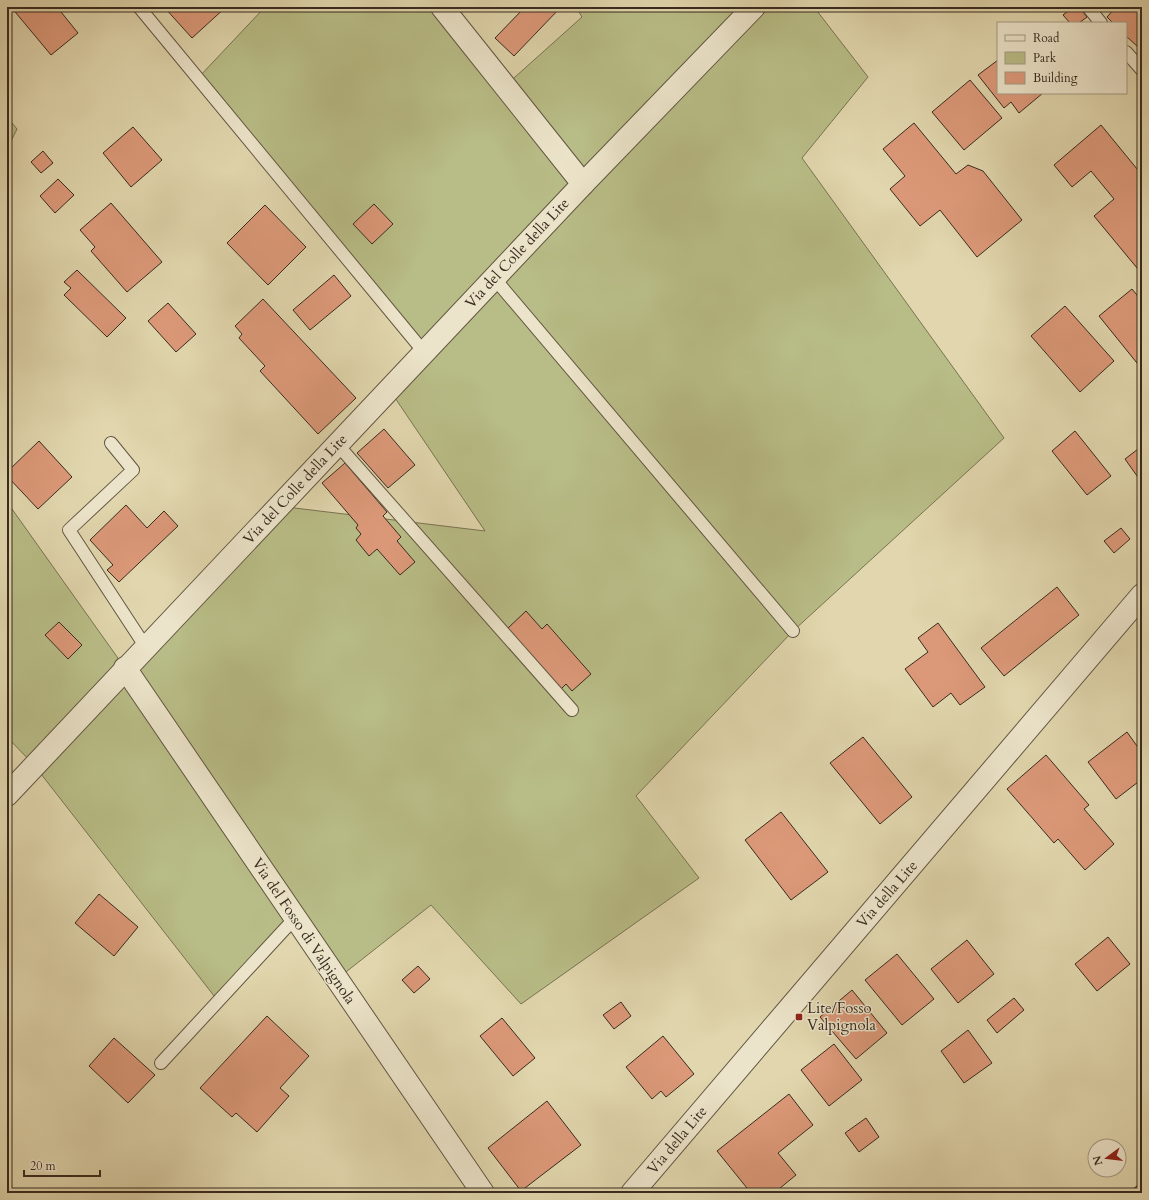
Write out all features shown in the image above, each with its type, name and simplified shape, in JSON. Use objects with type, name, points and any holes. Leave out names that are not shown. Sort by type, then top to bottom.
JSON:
[{"type":"street","points":[[442,7],[583,184]]},
{"type":"street","name":"Via del Colle della Lite","points":[[7,795],[145,646],[583,184],[754,7]]},
{"type":"street","name":"Via della Lite","points":[[632,1193],[1142,595]]},
{"type":"street","name":"Via del Fosso di Valpignola","points":[[125,668],[483,1193]]},
{"type":"lane","points":[[139,7],[424,352]]},
{"type":"lane","points":[[1088,7],[1100,22]]},
{"type":"lane","points":[[1127,53],[1142,70]]},
{"type":"lane","points":[[494,278],[793,631]]},
{"type":"lane","points":[[111,443],[133,470],[69,530],[145,646]]},
{"type":"lane","points":[[337,444],[572,710]]},
{"type":"lane","points":[[161,1063],[295,918]]},
{"type":"green space","points":[[265,7],[442,7],[505,86],[582,17],[576,7],[814,7],[868,77],[802,158],[1004,438],[793,631],[636,796],[699,878],[521,1004],[431,905],[337,979],[295,918],[218,1001],[34,765],[7,737],[7,502],[125,668],[278,506],[485,531],[389,389],[424,352],[198,78]]},
{"type":"green space","points":[[7,117],[17,129],[7,149]]},
{"type":"building","points":[[11,7],[57,7],[78,33],[51,55]]},
{"type":"building","points":[[164,7],[226,7],[192,38]]},
{"type":"building","points":[[525,7],[561,7],[514,56],[495,38]]},
{"type":"building","points":[[1073,7],[1079,7],[1087,17],[1080,22],[1069,22],[1063,15]]},
{"type":"building","points":[[1116,7],[1142,7],[1142,43],[1138,47],[1127,37],[1127,22],[1112,22],[1107,17]]},
{"type":"building","points":[[997,61],[997,94],[1042,94],[1019,113],[1011,102],[1004,108],[978,75]]},
{"type":"building","points":[[970,80],[1002,118],[964,150],[932,112]]},
{"type":"building","points":[[914,123],[956,174],[968,165],[983,171],[1022,220],[977,257],[940,210],[920,226],[890,189],[905,176],[883,149]]},
{"type":"building","points":[[1101,125],[1142,175],[1142,274],[1094,216],[1114,199],[1091,171],[1072,187],[1054,165]]},
{"type":"building","points":[[133,127],[162,160],[131,187],[103,153]]},
{"type":"building","points":[[43,151],[53,163],[41,173],[31,162]]},
{"type":"building","points":[[58,179],[74,195],[55,213],[40,196]]},
{"type":"building","points":[[111,203],[162,262],[127,292],[91,251],[95,247],[80,230]]},
{"type":"building","points":[[374,204],[393,224],[372,244],[353,224]]},
{"type":"building","points":[[265,205],[306,247],[268,285],[227,243]]},
{"type":"building","points":[[77,270],[126,318],[107,337],[64,295],[71,288],[64,282]]},
{"type":"building","points":[[334,275],[351,296],[310,330],[293,310]]},
{"type":"building","points":[[1132,289],[1142,301],[1141,368],[1099,316]]},
{"type":"building","points":[[263,299],[356,398],[318,434],[260,371],[265,366],[239,338],[242,334],[235,326]]},
{"type":"building","points":[[168,303],[196,334],[176,352],[148,321]]},
{"type":"building","points":[[1065,306],[1114,361],[1080,392],[1031,336]]},
{"type":"building","points":[[384,429],[415,465],[388,488],[357,453]]},
{"type":"building","points":[[1075,431],[1111,476],[1087,495],[1052,451]]},
{"type":"building","points":[[39,441],[72,477],[38,509],[7,476],[7,472]]},
{"type":"building","points":[[1142,446],[1142,483],[1125,459]]},
{"type":"building","points":[[345,463],[387,512],[383,516],[401,537],[397,541],[415,562],[400,575],[377,549],[369,556],[356,540],[361,534],[356,528],[358,525],[322,483]]},
{"type":"building","points":[[126,505],[147,528],[164,511],[178,526],[119,582],[107,570],[113,565],[90,540]]},
{"type":"building","points":[[1121,528],[1130,539],[1114,553],[1104,541]]},
{"type":"building","points":[[1057,587],[1079,615],[1004,676],[981,648]]},
{"type":"building","points":[[526,611],[542,629],[547,624],[591,674],[572,691],[566,684],[560,690],[507,629]]},
{"type":"building","points":[[59,622],[82,645],[68,659],[45,635]]},
{"type":"building","points":[[938,623],[985,687],[960,705],[951,693],[933,707],[905,669],[928,652],[918,638]]},
{"type":"building","points":[[1127,732],[1142,753],[1142,779],[1116,799],[1088,762]]},
{"type":"building","points":[[863,737],[912,797],[880,824],[830,763]]},
{"type":"building","points":[[1046,755],[1089,805],[1084,809],[1114,844],[1085,870],[1058,839],[1054,843],[1007,789]]},
{"type":"building","points":[[781,812],[828,872],[791,900],[745,840]]},
{"type":"building","points":[[99,894],[138,927],[114,956],[75,923]]},
{"type":"building","points":[[1108,937],[1130,964],[1097,991],[1075,964]]},
{"type":"building","points":[[967,940],[994,974],[958,1003],[931,969]]},
{"type":"building","points":[[897,954],[934,999],[902,1025],[865,980]]},
{"type":"building","points":[[418,966],[430,979],[414,993],[402,980]]},
{"type":"building","points":[[852,990],[887,1033],[856,1059],[820,1017]]},
{"type":"building","points":[[1014,998],[1024,1010],[997,1033],[987,1020]]},
{"type":"building","points":[[621,1002],[631,1016],[614,1029],[603,1015]]},
{"type":"building","points":[[267,1016],[309,1056],[280,1088],[289,1096],[257,1132],[236,1113],[232,1117],[200,1088]]},
{"type":"building","points":[[502,1018],[535,1058],[513,1076],[480,1036]]},
{"type":"building","points":[[968,1030],[992,1063],[964,1083],[941,1051]]},
{"type":"building","points":[[663,1036],[694,1074],[666,1097],[661,1091],[652,1099],[626,1067]]},
{"type":"building","points":[[114,1038],[155,1075],[128,1103],[89,1066]]},
{"type":"building","points":[[834,1044],[862,1080],[829,1106],[801,1070]]},
{"type":"building","points":[[789,1094],[813,1125],[778,1153],[796,1175],[774,1193],[762,1193],[759,1188],[751,1193],[717,1151]]},
{"type":"building","points":[[547,1101],[581,1145],[521,1191],[488,1148]]},
{"type":"building","points":[[866,1118],[879,1137],[859,1152],[845,1133]]},
{"type":"building","points":[[1142,1182],[1142,1193],[1128,1193]]},
{"type":"place","name":"Lite/Fosso Valpignola","points":[[799,1017]]}]
